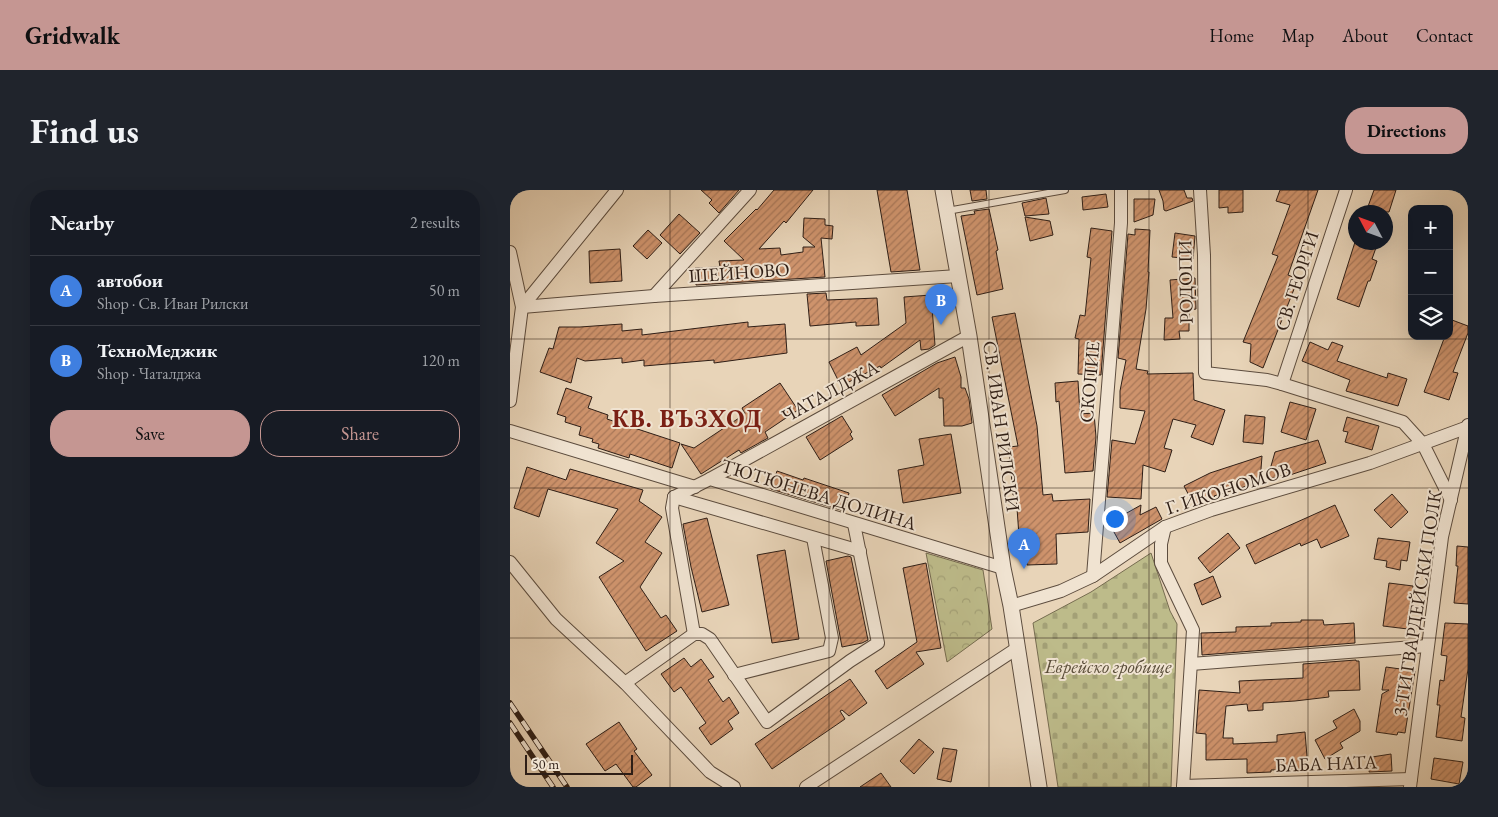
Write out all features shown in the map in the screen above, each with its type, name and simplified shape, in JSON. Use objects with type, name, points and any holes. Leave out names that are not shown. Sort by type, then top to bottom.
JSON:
[{"type":"street","points":[[522,307],[617,190]]},
{"type":"street","points":[[654,296],[750,190]]},
{"type":"street","name":"СВ. ИВАН РИЛСКИ","points":[[943,190],[968,336],[1003,568],[1011,606],[1016,649],[1039,787]]},
{"type":"street","name":"СКОПИЕ","points":[[1092,576],[1121,223],[1121,190]]},
{"type":"street","name":"РОДОПИ","points":[[1200,190],[1204,255],[1205,373],[1267,380],[1282,384]]},
{"type":"street","name":"СВ. ГЕОРГИ","points":[[1282,384],[1346,190]]},
{"type":"street","points":[[510,252],[522,307],[510,401]]},
{"type":"street","name":"ШЕЙНОВО","points":[[522,307],[654,296],[958,276]]},
{"type":"street","name":"ЧАТАЛДЖА","points":[[710,479],[968,336]]},
{"type":"street","points":[[1282,384],[1403,422],[1423,444],[1451,500]]},
{"type":"street","name":"Г. ИКОНОМОВ","points":[[1011,606],[1061,591],[1092,576],[1164,527],[1211,510],[1370,463],[1468,427]]},
{"type":"street","name":"3-ТИ ГВАРДЕЙСКИ ПОЛК","points":[[1410,783],[1442,537],[1468,427]]},
{"type":"street","name":"ТЮТЮНЕВА ДОЛИНА","points":[[510,431],[694,487],[710,479],[1003,568]]},
{"type":"street","points":[[674,496],[694,487]]},
{"type":"street","points":[[674,496],[860,551]]},
{"type":"street","points":[[674,496],[672,508],[694,634]]},
{"type":"street","points":[[625,683],[694,634],[702,634],[710,639],[767,722],[850,661],[878,643],[854,524]]},
{"type":"street","points":[[1164,527],[1161,544],[1162,563],[1193,630],[1183,787]]},
{"type":"street","points":[[734,675],[829,651],[832,645],[832,638],[813,538]]},
{"type":"street","points":[[510,562],[556,618],[625,683],[710,772],[734,787]]},
{"type":"street","points":[[1191,664],[1427,646]]},
{"type":"street","points":[[806,787],[1016,649]]},
{"type":"street","name":"БАБА НАТА","points":[[1183,787],[1410,783]]},
{"type":"lane","points":[[947,211],[1066,190]]},
{"type":"green space","points":[[926,553],[983,570],[992,629],[947,662]]},
{"type":"green space","name":"Еврейско гробище","points":[[1151,553],[1170,611],[1177,624],[1171,787],[1058,787],[1033,623],[1091,592]]},
{"type":"building","points":[[701,190],[739,190],[719,213],[709,203],[712,200]]},
{"type":"building","points":[[774,190],[813,190],[786,223],[784,221],[759,249],[780,248],[781,255],[803,252],[803,247],[815,247],[803,237],[804,218],[825,219],[825,225],[833,226],[832,239],[821,238],[825,277],[696,285],[695,268],[720,267],[719,261],[744,260],[724,241],[757,210]]},
{"type":"building","points":[[877,190],[907,190],[920,270],[891,272]]},
{"type":"building","points":[[970,190],[986,190],[987,199],[972,201]]},
{"type":"building","points":[[1159,190],[1184,190],[1187,198],[1192,198],[1193,201],[1166,211],[1164,210]]},
{"type":"building","points":[[1219,190],[1243,190],[1243,212],[1228,213],[1228,207],[1219,208]]},
{"type":"building","points":[[1280,190],[1318,190],[1288,275],[1298,279],[1263,368],[1250,362],[1251,344],[1243,342],[1278,256],[1272,254],[1290,205],[1276,201]]},
{"type":"building","points":[[1374,190],[1396,190],[1391,205],[1369,205]]},
{"type":"building","points":[[1106,194],[1108,207],[1083,210],[1082,197]]},
{"type":"building","points":[[1046,198],[1049,214],[1025,216],[1022,203]]},
{"type":"building","points":[[1134,199],[1155,199],[1153,215],[1134,222]]},
{"type":"building","points":[[989,209],[998,250],[996,251],[1003,289],[977,295],[961,216],[975,214],[974,211]]},
{"type":"building","points":[[679,214],[700,233],[680,254],[660,235]]},
{"type":"building","points":[[1025,217],[1050,221],[1053,235],[1030,241]]},
{"type":"building","points":[[1091,228],[1112,231],[1101,375],[1078,374],[1079,339],[1075,338],[1080,315],[1085,316],[1091,258],[1087,257]]},
{"type":"building","points":[[1135,229],[1150,230],[1146,309],[1136,369],[1148,371],[1147,374],[1193,373],[1194,400],[1225,410],[1213,445],[1191,437],[1196,425],[1173,419],[1164,448],[1172,450],[1165,472],[1143,465],[1141,499],[1107,497],[1112,440],[1135,444],[1145,411],[1120,408],[1120,391],[1126,360],[1118,358],[1128,234],[1135,235]]},
{"type":"building","points":[[648,230],[662,243],[647,259],[633,246]]},
{"type":"building","points":[[1175,233],[1195,236],[1193,259],[1172,257]]},
{"type":"building","points":[[620,249],[622,281],[590,283],[589,251]]},
{"type":"building","points":[[1352,250],[1375,250],[1372,259],[1377,261],[1359,307],[1337,299]]},
{"type":"building","points":[[1195,278],[1196,309],[1189,310],[1189,331],[1179,331],[1180,339],[1164,340],[1165,318],[1173,318],[1170,280]]},
{"type":"building","points":[[826,293],[827,300],[877,298],[879,325],[856,326],[856,322],[810,326],[807,294]]},
{"type":"building","points":[[931,295],[935,345],[929,349],[921,350],[920,340],[881,368],[880,366],[841,386],[829,362],[857,347],[861,355],[906,323],[904,297]]},
{"type":"building","points":[[1015,313],[1037,426],[1043,495],[1052,494],[1053,501],[1090,499],[1088,532],[1056,534],[1057,564],[1027,565],[1026,536],[1019,536],[1016,494],[1013,495],[1009,447],[1018,446],[992,317]]},
{"type":"building","points":[[1453,320],[1468,326],[1468,333],[1453,372],[1458,373],[1449,400],[1424,392],[1444,340],[1453,340]]},
{"type":"building","points":[[748,322],[748,327],[785,324],[787,353],[714,363],[714,360],[644,366],[644,360],[622,363],[622,358],[585,361],[577,358],[571,383],[540,372],[549,348],[553,349],[559,327],[622,324],[622,331],[642,329],[642,335]]},
{"type":"building","points":[[1310,342],[1328,350],[1332,342],[1343,346],[1337,361],[1387,378],[1388,373],[1407,379],[1398,406],[1346,391],[1350,380],[1302,361]]},
{"type":"building","points":[[955,357],[961,377],[961,388],[965,388],[969,399],[972,423],[962,426],[944,426],[943,398],[939,398],[939,388],[895,416],[882,395],[937,363]]},
{"type":"building","points":[[1078,381],[1080,414],[1094,413],[1096,437],[1093,471],[1065,473],[1059,401],[1056,402],[1055,383]]},
{"type":"building","points":[[780,383],[798,410],[765,432],[768,438],[741,453],[739,450],[701,474],[681,444],[694,448],[745,414],[742,408]]},
{"type":"building","points":[[566,388],[592,397],[588,408],[608,415],[607,419],[680,443],[672,468],[630,454],[629,458],[598,448],[599,444],[592,442],[593,439],[579,435],[581,427],[565,422],[566,417],[557,414]]},
{"type":"building","points":[[1290,402],[1316,409],[1306,440],[1281,432]]},
{"type":"building","points":[[1245,415],[1265,417],[1263,444],[1243,442]]},
{"type":"building","points":[[842,416],[852,432],[850,434],[853,439],[820,460],[806,437]]},
{"type":"building","points":[[1347,417],[1379,426],[1372,450],[1345,442],[1348,432],[1343,431]]},
{"type":"building","points":[[951,434],[961,493],[903,503],[898,470],[924,465],[919,439]]},
{"type":"building","points":[[1318,440],[1326,463],[1287,476],[1286,474],[1267,480],[1275,452]]},
{"type":"building","points":[[1262,456],[1260,482],[1214,496],[1216,499],[1195,507],[1184,486],[1210,473]]},
{"type":"building","points":[[527,467],[566,480],[570,469],[643,490],[639,501],[662,517],[645,542],[662,553],[640,587],[661,618],[666,615],[677,631],[646,651],[599,577],[624,561],[596,543],[618,509],[548,489],[539,517],[514,508]]},
{"type":"building","points":[[777,471],[849,493],[844,511],[771,489]]},
{"type":"building","points":[[1392,494],[1408,512],[1391,528],[1374,510]]},
{"type":"building","points":[[1141,505],[1140,515],[1156,507],[1162,519],[1120,543],[1109,523]]},
{"type":"building","points":[[1335,505],[1349,536],[1321,548],[1317,539],[1301,546],[1300,543],[1255,564],[1246,545]]},
{"type":"building","points":[[707,518],[729,605],[702,612],[683,524]]},
{"type":"building","points":[[1228,533],[1240,548],[1210,573],[1198,558]]},
{"type":"building","points":[[1378,538],[1410,542],[1407,561],[1401,560],[1400,570],[1386,567],[1387,561],[1374,559]]},
{"type":"building","points":[[1457,546],[1468,547],[1468,604],[1454,603],[1458,566],[1456,566]]},
{"type":"building","points":[[785,550],[799,639],[772,643],[757,555]]},
{"type":"building","points":[[851,557],[868,640],[842,647],[826,561]]},
{"type":"building","points":[[926,563],[941,648],[916,652],[924,664],[887,689],[875,671],[917,642],[903,568]]},
{"type":"building","points":[[1213,576],[1221,597],[1202,605],[1194,584]]},
{"type":"building","points":[[1389,583],[1413,586],[1408,629],[1383,626]]},
{"type":"building","points":[[1301,620],[1323,620],[1324,625],[1354,623],[1355,643],[1202,655],[1201,633],[1236,632],[1236,627],[1271,626],[1271,623],[1301,622]]},
{"type":"building","points":[[1445,623],[1468,624],[1468,669],[1461,717],[1465,718],[1462,741],[1436,737],[1440,705],[1437,705],[1440,680],[1444,681],[1447,656],[1441,655]]},
{"type":"building","points":[[684,658],[691,667],[701,659],[714,677],[708,680],[723,702],[729,697],[739,713],[728,721],[733,729],[711,745],[699,728],[706,723],[681,687],[674,692],[661,674]]},
{"type":"building","points":[[1359,661],[1360,690],[1328,691],[1329,697],[1263,703],[1263,710],[1248,711],[1247,704],[1226,706],[1223,738],[1233,738],[1233,744],[1277,742],[1277,735],[1305,732],[1308,769],[1247,773],[1247,759],[1206,760],[1206,734],[1196,733],[1199,690],[1240,693],[1239,681],[1303,678],[1303,664]]},
{"type":"building","points":[[1386,667],[1415,671],[1405,733],[1398,732],[1397,735],[1376,732],[1382,694],[1389,690],[1382,690]]},
{"type":"building","points":[[850,679],[867,703],[849,716],[842,710],[840,711],[845,719],[772,769],[755,744]]},
{"type":"building","points":[[1354,709],[1360,721],[1360,731],[1340,743],[1343,748],[1325,759],[1315,740],[1337,728],[1333,721]]},
{"type":"building","points":[[619,722],[637,749],[634,751],[652,775],[636,787],[633,787],[616,764],[605,771],[586,744]]},
{"type":"building","points":[[919,739],[934,752],[914,774],[900,761]]},
{"type":"building","points":[[943,748],[957,750],[951,782],[937,779]]},
{"type":"building","points":[[1391,754],[1392,771],[1369,772],[1372,757]]},
{"type":"building","points":[[1434,758],[1463,762],[1459,784],[1431,779]]},
{"type":"building","points":[[881,773],[891,787],[860,787]]},
{"type":"railway","points":[[510,703],[567,787]]},
{"type":"railway","points":[[510,723],[553,787]]},
{"type":"place","name":"ТехноМеджик","points":[[941,325]]},
{"type":"place","name":"автобои","points":[[1024,569]]},
{"type":"district","name":"КВ. ВЪЗХОД","points":[[687,419]]}]
